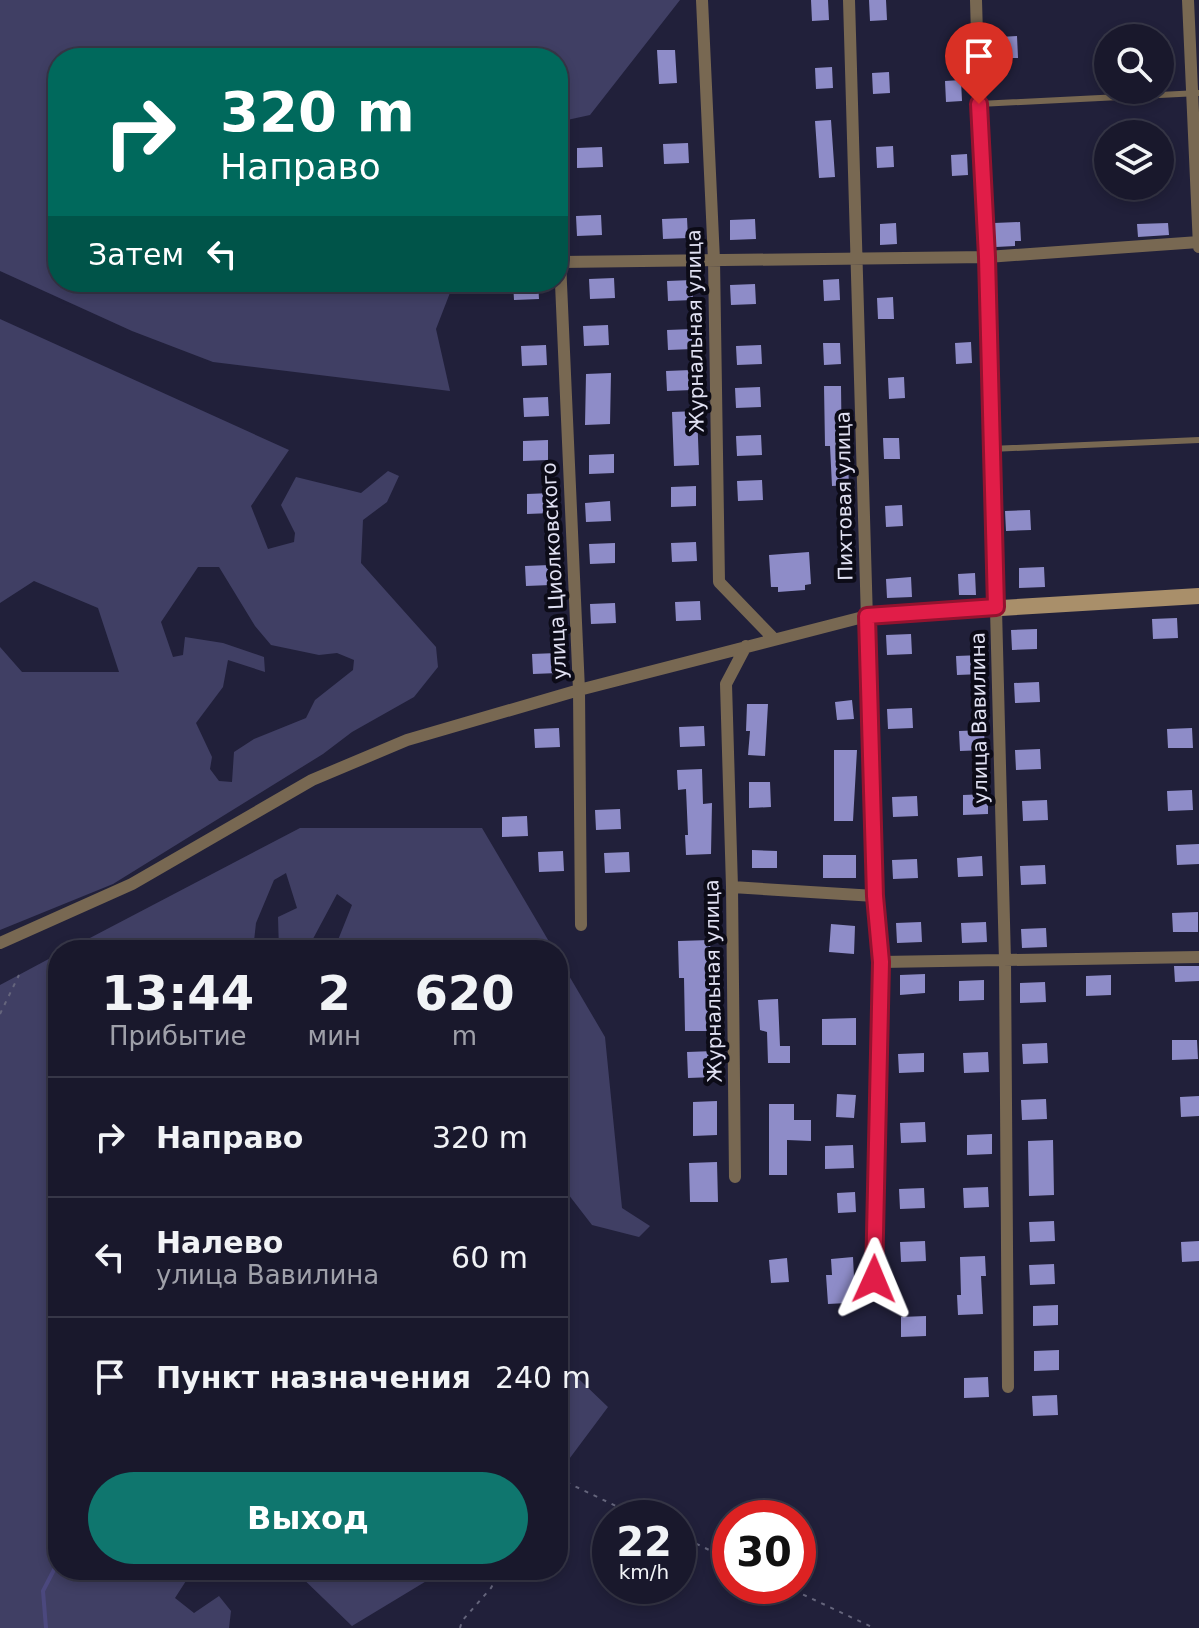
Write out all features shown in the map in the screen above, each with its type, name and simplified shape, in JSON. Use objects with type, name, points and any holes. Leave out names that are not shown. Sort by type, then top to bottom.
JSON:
[{"type":"street","name":"Журнальная улица","points":[[702,0],[714,260],[719,582],[774,639]]},
{"type":"street","name":"Пихтовая улица","points":[[849,0],[859,260],[875,896],[881,962],[874,1279]]},
{"type":"street","name":"улица Вавилина","points":[[976,0],[987,257],[1005,961],[1008,1387]]},
{"type":"street","points":[[568,262],[987,257],[1199,243],[1196,93],[1188,0]]},
{"type":"street","name":"улица Циолковского","points":[[561,292],[579,690],[581,925]]},
{"type":"street","points":[[0,943],[132,884],[312,780],[407,740],[579,690],[867,616],[1199,596]]},
{"type":"street","name":"Журнальная улица","points":[[735,1177],[726,684],[746,646]]},
{"type":"street","points":[[732,887],[875,896]]},
{"type":"street","points":[[881,962],[1199,957]]},
{"type":"lane","points":[[979,104],[1196,93]]},
{"type":"lane","points":[[991,449],[1199,440]]},
{"type":"path","points":[[0,1014],[19,975]]},
{"type":"path","points":[[568,1483],[604,1500]]},
{"type":"path","points":[[460,1628],[462,1621],[495,1580]]},
{"type":"path","points":[[816,1601],[874,1628]]},
{"type":"shaded area","points":[[0,0],[680,0],[590,115],[568,120],[568,48],[48,48],[48,292],[450,292],[436,329],[450,391],[213,362],[132,331],[0,271]]},
{"type":"shaded area","points":[[0,319],[289,450],[251,506],[268,549],[294,542],[295,533],[281,505],[296,477],[361,493],[388,471],[399,476],[387,502],[363,520],[361,563],[436,647],[438,667],[414,697],[352,732],[323,754],[113,884],[0,930],[0,647],[22,672],[119,672],[98,608],[34,581],[0,603]],"holes":[[[198,567],[219,567],[255,626],[271,645],[319,655],[337,653],[354,660],[353,670],[315,700],[306,718],[254,739],[234,752],[232,782],[219,781],[210,769],[212,757],[196,723],[223,687],[228,660],[265,672],[264,657],[223,643],[185,637],[183,655],[173,657],[161,622]]]},
{"type":"shaded area","points":[[300,828],[482,828],[548,940],[338,940],[352,905],[337,894],[312,940],[279,940],[278,917],[297,908],[286,873],[274,880],[256,923],[254,940],[86,940]]},
{"type":"shaded area","points":[[48,959],[48,1580],[187,1580],[175,1598],[194,1613],[219,1596],[231,1611],[229,1628],[0,1628],[0,985]]},
{"type":"shaded area","points":[[568,974],[605,1037],[622,1208],[650,1226],[639,1237],[592,1225],[568,1194]]},
{"type":"shaded area","points":[[568,1369],[608,1407],[568,1461]]},
{"type":"shaded area","points":[[304,1580],[428,1580],[352,1626]]},
{"type":"building","points":[[811,0],[828,0],[829,20],[812,21]]},
{"type":"building","points":[[869,0],[886,0],[887,20],[870,21]]},
{"type":"building","points":[[1017,36],[1018,58],[1001,58],[1000,37]]},
{"type":"building","points":[[657,50],[675,50],[677,83],[659,84]]},
{"type":"building","points":[[832,67],[833,88],[816,89],[815,68]]},
{"type":"building","points":[[889,72],[890,93],[873,94],[872,73]]},
{"type":"building","points":[[961,80],[962,101],[946,102],[945,81]]},
{"type":"building","points":[[831,120],[835,177],[819,178],[815,121]]},
{"type":"building","points":[[688,143],[689,163],[664,164],[663,144]]},
{"type":"building","points":[[893,146],[894,167],[877,168],[876,147]]},
{"type":"building","points":[[602,147],[603,167],[577,168],[577,148]]},
{"type":"building","points":[[967,154],[968,175],[952,176],[951,155]]},
{"type":"building","points":[[601,215],[602,235],[577,236],[576,216]]},
{"type":"building","points":[[687,218],[688,238],[663,239],[662,219]]},
{"type":"building","points":[[755,219],[756,239],[730,240],[730,220]]},
{"type":"building","points":[[1020,222],[1021,241],[1015,241],[1015,246],[996,247],[994,223]]},
{"type":"building","points":[[896,223],[897,244],[880,245],[880,224]]},
{"type":"building","points":[[1168,223],[1169,235],[1138,237],[1137,224]]},
{"type":"building","points":[[614,278],[615,298],[590,299],[589,279]]},
{"type":"building","points":[[839,279],[840,300],[824,301],[823,280]]},
{"type":"building","points":[[692,280],[693,300],[668,301],[667,281]]},
{"type":"building","points":[[755,284],[756,304],[731,305],[730,285]]},
{"type":"building","points":[[514,292],[539,292],[539,299],[514,300]]},
{"type":"building","points":[[893,297],[894,319],[878,319],[877,298]]},
{"type":"building","points":[[608,325],[609,345],[584,346],[583,326]]},
{"type":"building","points":[[693,329],[693,349],[668,350],[667,330]]},
{"type":"building","points":[[971,342],[972,363],[956,364],[955,343]]},
{"type":"building","points":[[823,343],[840,343],[841,364],[824,365]]},
{"type":"building","points":[[546,345],[547,365],[522,366],[521,346]]},
{"type":"building","points":[[761,345],[762,364],[737,365],[736,346]]},
{"type":"building","points":[[691,370],[692,390],[667,391],[666,371]]},
{"type":"building","points":[[611,373],[610,424],[585,425],[586,374]]},
{"type":"building","points":[[904,377],[905,398],[889,399],[888,378]]},
{"type":"building","points":[[824,386],[841,386],[842,464],[848,464],[849,485],[832,486],[830,446],[825,446]]},
{"type":"building","points":[[760,387],[761,407],[736,408],[735,388]]},
{"type":"building","points":[[548,397],[549,416],[524,417],[523,398]]},
{"type":"building","points":[[697,411],[699,465],[674,466],[672,412]]},
{"type":"building","points":[[761,435],[762,455],[737,456],[736,436]]},
{"type":"building","points":[[883,438],[899,438],[900,459],[884,459]]},
{"type":"building","points":[[548,440],[548,460],[523,461],[523,441]]},
{"type":"building","points":[[614,454],[614,473],[589,474],[589,455]]},
{"type":"building","points":[[762,480],[763,500],[738,501],[737,481]]},
{"type":"building","points":[[696,486],[696,506],[671,507],[671,487]]},
{"type":"building","points":[[552,493],[552,513],[527,514],[527,494]]},
{"type":"building","points":[[610,501],[611,521],[586,522],[585,503]]},
{"type":"building","points":[[902,505],[903,526],[886,527],[885,506]]},
{"type":"building","points":[[1030,510],[1031,530],[1006,531],[1005,511]]},
{"type":"building","points":[[696,542],[697,561],[672,562],[671,543]]},
{"type":"building","points":[[615,543],[615,563],[590,564],[589,544]]},
{"type":"building","points":[[809,552],[811,584],[805,585],[805,590],[778,592],[778,587],[771,587],[769,555]]},
{"type":"building","points":[[550,565],[551,585],[526,586],[525,566]]},
{"type":"building","points":[[1044,567],[1045,587],[1019,588],[1019,568]]},
{"type":"building","points":[[975,573],[976,595],[959,595],[958,574]]},
{"type":"building","points":[[911,577],[912,597],[887,598],[886,579]]},
{"type":"building","points":[[700,601],[701,620],[676,621],[675,602]]},
{"type":"building","points":[[615,603],[616,623],[591,624],[590,604]]},
{"type":"building","points":[[1177,618],[1178,638],[1153,639],[1152,619]]},
{"type":"building","points":[[1037,629],[1037,649],[1012,650],[1011,630]]},
{"type":"building","points":[[911,634],[912,654],[887,655],[886,635]]},
{"type":"building","points":[[557,653],[558,673],[533,674],[532,654]]},
{"type":"building","points":[[982,655],[982,674],[957,675],[956,656]]},
{"type":"building","points":[[1039,682],[1040,702],[1015,703],[1014,683]]},
{"type":"building","points":[[852,700],[854,719],[837,720],[835,702]]},
{"type":"building","points":[[747,704],[768,704],[765,756],[748,755],[750,731],[746,731]]},
{"type":"building","points":[[912,708],[913,728],[888,729],[887,709]]},
{"type":"building","points":[[704,726],[705,746],[680,747],[679,727]]},
{"type":"building","points":[[559,728],[560,747],[535,748],[534,729]]},
{"type":"building","points":[[1192,728],[1193,748],[1168,748],[1167,729]]},
{"type":"building","points":[[984,730],[985,750],[960,751],[959,731]]},
{"type":"building","points":[[1040,749],[1041,769],[1016,770],[1015,750]]},
{"type":"building","points":[[834,750],[857,750],[853,821],[834,821]]},
{"type":"building","points":[[702,769],[703,804],[712,803],[711,854],[686,855],[686,789],[678,790],[677,770]]},
{"type":"building","points":[[749,782],[770,782],[771,807],[749,808]]},
{"type":"building","points":[[1192,790],[1193,810],[1168,811],[1167,791]]},
{"type":"building","points":[[988,794],[988,814],[963,815],[963,795]]},
{"type":"building","points":[[917,796],[918,816],[893,817],[892,797]]},
{"type":"building","points":[[1047,800],[1048,820],[1023,821],[1022,801]]},
{"type":"building","points":[[620,809],[621,829],[596,830],[595,810]]},
{"type":"building","points":[[527,816],[528,836],[502,837],[502,817]]},
{"type":"building","points":[[1199,844],[1199,864],[1177,865],[1176,845]]},
{"type":"building","points":[[752,850],[777,851],[777,868],[752,868]]},
{"type":"building","points":[[563,851],[564,871],[539,872],[538,852]]},
{"type":"building","points":[[629,852],[630,872],[605,873],[604,853]]},
{"type":"building","points":[[823,855],[856,855],[856,878],[823,878]]},
{"type":"building","points":[[982,856],[983,876],[958,877],[957,858]]},
{"type":"building","points":[[917,859],[918,878],[893,879],[892,860]]},
{"type":"building","points":[[1045,865],[1046,884],[1021,885],[1020,866]]},
{"type":"building","points":[[1198,912],[1198,932],[1173,932],[1172,913]]},
{"type":"building","points":[[921,922],[922,942],[897,943],[896,923]]},
{"type":"building","points":[[986,922],[987,942],[962,943],[961,923]]},
{"type":"building","points":[[831,924],[855,926],[854,954],[829,952]]},
{"type":"building","points":[[1046,928],[1047,947],[1022,948],[1021,929]]},
{"type":"building","points":[[710,940],[714,1031],[685,1031],[684,978],[679,978],[678,941]]},
{"type":"building","points":[[1174,966],[1199,966],[1199,981],[1175,982]]},
{"type":"building","points":[[925,974],[925,993],[900,995],[900,975]]},
{"type":"building","points":[[1111,975],[1111,995],[1086,996],[1086,976]]},
{"type":"building","points":[[984,980],[984,1000],[959,1001],[959,981]]},
{"type":"building","points":[[1045,982],[1046,1002],[1020,1003],[1020,983]]},
{"type":"building","points":[[778,999],[780,1046],[790,1046],[790,1063],[768,1063],[767,1032],[760,1030],[758,1000]]},
{"type":"building","points":[[856,1018],[856,1045],[822,1045],[822,1019]]},
{"type":"building","points":[[1172,1040],[1197,1040],[1198,1059],[1172,1060]]},
{"type":"building","points":[[1047,1043],[1048,1063],[1023,1064],[1022,1044]]},
{"type":"building","points":[[714,1051],[714,1077],[688,1078],[687,1052]]},
{"type":"building","points":[[988,1052],[989,1072],[964,1073],[963,1053]]},
{"type":"building","points":[[924,1053],[924,1072],[899,1073],[898,1054]]},
{"type":"building","points":[[837,1094],[856,1095],[854,1118],[836,1117]]},
{"type":"building","points":[[1199,1096],[1199,1116],[1181,1117],[1180,1097]]},
{"type":"building","points":[[1046,1099],[1047,1119],[1022,1120],[1021,1100]]},
{"type":"building","points":[[717,1101],[717,1135],[693,1136],[693,1102]]},
{"type":"building","points":[[769,1104],[794,1104],[794,1120],[811,1120],[811,1141],[787,1140],[787,1175],[769,1175]]},
{"type":"building","points":[[925,1122],[926,1142],[901,1143],[900,1123]]},
{"type":"building","points":[[992,1134],[992,1154],[967,1155],[967,1135]]},
{"type":"building","points":[[1053,1140],[1054,1195],[1029,1196],[1028,1141]]},
{"type":"building","points":[[853,1145],[854,1168],[825,1169],[825,1146]]},
{"type":"building","points":[[717,1162],[718,1202],[690,1202],[689,1163]]},
{"type":"building","points":[[988,1187],[989,1207],[964,1208],[963,1188]]},
{"type":"building","points":[[924,1188],[925,1208],[900,1209],[899,1189]]},
{"type":"building","points":[[855,1192],[856,1212],[838,1213],[837,1193]]},
{"type":"building","points":[[1054,1221],[1055,1241],[1030,1242],[1029,1222]]},
{"type":"building","points":[[925,1241],[926,1261],[901,1262],[900,1242]]},
{"type":"building","points":[[1199,1241],[1199,1261],[1182,1262],[1181,1242]]},
{"type":"building","points":[[985,1256],[986,1276],[981,1276],[983,1314],[958,1315],[960,1257]]},
{"type":"building","points":[[853,1257],[854,1277],[865,1276],[866,1302],[828,1304],[826,1275],[832,1275],[831,1259]]},
{"type":"building","points":[[787,1258],[789,1282],[771,1283],[769,1260]]},
{"type":"building","points":[[1054,1264],[1055,1284],[1030,1285],[1029,1265]]},
{"type":"building","points":[[1058,1305],[1058,1325],[1033,1326],[1033,1306]]},
{"type":"building","points":[[926,1316],[926,1336],[901,1337],[901,1317]]},
{"type":"building","points":[[1059,1350],[1059,1370],[1034,1371],[1034,1351]]},
{"type":"building","points":[[988,1377],[989,1397],[964,1398],[964,1378]]},
{"type":"building","points":[[1057,1395],[1058,1415],[1033,1416],[1032,1396]]},
{"type":"waterway","points":[[46,1628],[43,1591],[49,1580]]},
{"type":"route","points":[[874,1279],[881,962],[875,896],[867,616],[996,607],[987,257],[979,104]]}]
